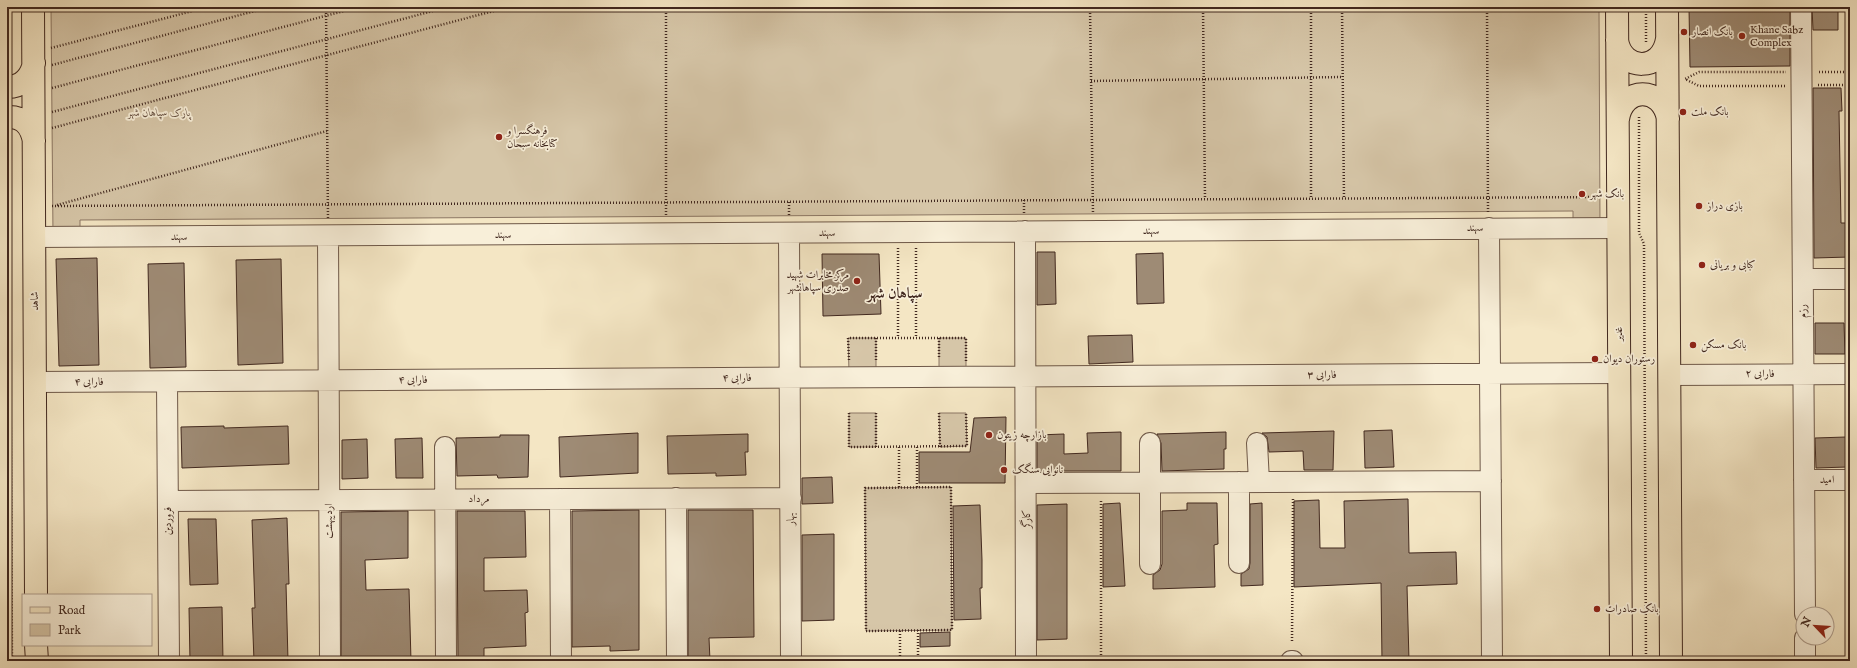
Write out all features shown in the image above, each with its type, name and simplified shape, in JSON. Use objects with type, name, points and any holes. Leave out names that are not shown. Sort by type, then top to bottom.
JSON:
[{"type":"main road","name":"شاهد","points":[[33,7],[43,64],[34,141],[36,594]]},
{"type":"main road","name":"غدیر","points":[[1617,7],[1621,661]]},
{"type":"main road","points":[[1667,7],[1671,661]]},
{"type":"main road","points":[[1617,40],[1618,47],[1628,59],[1635,63],[1646,64],[1657,59],[1662,54],[1667,39]]},
{"type":"main road","points":[[7,87],[17,86],[23,83],[43,64]]},
{"type":"main road","points":[[1618,119],[1622,104],[1628,99],[1639,95],[1650,95],[1657,98],[1666,111],[1668,119]]},
{"type":"main road","points":[[7,117],[17,118],[24,121],[29,126],[34,141]]},
{"type":"main road","points":[[36,646],[36,661]]},
{"type":"street","name":"رزم","points":[[1801,7],[1805,606]]},
{"type":"street","points":[[1489,228],[1492,661]]},
{"type":"street","name":"سهند","points":[[35,238],[1619,228]]},
{"type":"street","name":"کارگر","points":[[1024,231],[1027,483],[1026,661]]},
{"type":"street","name":"بهار","points":[[790,233],[791,661]]},
{"type":"street","name":"اردیبهشت","points":[[328,236],[330,661]]},
{"type":"street","points":[[1802,279],[1850,279]]},
{"type":"street","name":"فارابی ۳","points":[[790,378],[1620,373]]},
{"type":"street","name":"فارابی ۲","points":[[1669,375],[1850,374]]},
{"type":"street","name":"فارابی ۴","points":[[35,382],[790,378]]},
{"type":"street","name":"فروردین","points":[[167,382],[168,661]]},
{"type":"street","points":[[1257,442],[1259,482]]},
{"type":"street","points":[[1150,443],[1150,564]]},
{"type":"street","points":[[445,447],[446,661]]},
{"type":"street","name":"امید","points":[[1804,480],[1850,480]]},
{"type":"street","points":[[1027,483],[1491,481]]},
{"type":"street","points":[[1238,563],[1239,482]]},
{"type":"street","points":[[676,498],[677,661]]},
{"type":"street","name":"مرداد","points":[[168,501],[791,498]]},
{"type":"street","points":[[560,499],[561,661]]},
{"type":"street","points":[[1805,646],[1805,661]]},
{"type":"path","points":[[52,48],[208,7]]},
{"type":"path","points":[[43,64],[270,7]]},
{"type":"path","points":[[326,7],[328,236]]},
{"type":"path","points":[[52,88],[359,7]]},
{"type":"path","points":[[52,112],[448,7]]},
{"type":"path","points":[[52,128],[327,56],[501,9],[501,7]]},
{"type":"path","points":[[666,7],[667,234]]},
{"type":"path","points":[[1090,7],[1094,231]]},
{"type":"path","points":[[1203,7],[1205,199]]},
{"type":"path","points":[[1311,7],[1311,199]]},
{"type":"path","points":[[1342,7],[1344,199]]},
{"type":"path","points":[[1487,7],[1489,228]]},
{"type":"path","points":[[1646,7],[1646,64]]},
{"type":"path","points":[[1850,72],[1801,79],[1699,86],[1685,79],[1699,72],[1801,79],[1850,85]]},
{"type":"path","points":[[1091,81],[1342,77]]},
{"type":"path","points":[[1639,95],[1639,233],[1644,244],[1646,661]]},
{"type":"path","points":[[327,131],[52,206],[1600,197]]},
{"type":"path","points":[[907,232],[916,338]]},
{"type":"path","points":[[898,338],[907,232]]},
{"type":"path","points":[[7,260],[10,267],[12,661]]},
{"type":"path","points":[[849,366],[848,338],[966,338],[966,365]]},
{"type":"path","points":[[876,338],[876,365]]},
{"type":"path","points":[[939,338],[939,365]]},
{"type":"path","points":[[849,413],[849,447],[940,447],[967,446],[966,412]]},
{"type":"path","points":[[876,413],[876,447]]},
{"type":"path","points":[[939,413],[940,447]]},
{"type":"path","points":[[899,447],[899,488]]},
{"type":"path","points":[[917,447],[917,488]]},
{"type":"path","points":[[1292,641],[1293,482]]},
{"type":"path","points":[[1101,483],[1101,661]]},
{"type":"path","points":[[951,487],[952,630],[866,631],[865,488],[917,488],[951,487]]},
{"type":"path","points":[[900,630],[900,661]]},
{"type":"path","points":[[918,630],[918,661]]},
{"type":"green space","name":"پارک سپاهان شهر","points":[[51,7],[1599,7],[1600,226],[1573,226],[1573,211],[80,220],[80,236],[53,236]]},
{"type":"green space","points":[[848,338],[876,338],[876,372],[849,372]]},
{"type":"green space","points":[[939,338],[966,338],[966,372],[939,372]]},
{"type":"green space","points":[[849,413],[876,413],[876,447],[849,447]]},
{"type":"green space","points":[[939,413],[966,413],[967,446],[940,447]]},
{"type":"green space","points":[[951,487],[952,630],[866,631],[865,488]]},
{"type":"building","name":"Khane Sabz Complex","points":[[1689,7],[1790,7],[1790,66],[1690,67]]},
{"type":"building","points":[[1812,7],[1838,7],[1838,30],[1813,30]]},
{"type":"building","points":[[1813,88],[1841,88],[1842,111],[1839,111],[1841,223],[1850,223],[1850,257],[1814,258]]},
{"type":"building","points":[[1037,252],[1055,252],[1056,304],[1037,305]]},
{"type":"building","points":[[1163,253],[1164,303],[1137,304],[1136,254]]},
{"type":"building","points":[[822,254],[879,254],[881,314],[823,316]]},
{"type":"building","points":[[97,258],[99,365],[59,366],[56,259]]},
{"type":"building","points":[[281,259],[283,363],[238,365],[236,260]]},
{"type":"building","points":[[184,263],[186,367],[150,368],[148,264]]},
{"type":"building","points":[[1815,323],[1844,323],[1845,354],[1815,354]]},
{"type":"building","points":[[1132,335],[1133,362],[1089,364],[1088,336]]},
{"type":"building","name":"بازارچه زیتون","points":[[1006,417],[1005,483],[919,483],[919,452],[970,452],[974,418]]},
{"type":"building","points":[[224,426],[224,428],[288,426],[289,464],[182,468],[181,427]]},
{"type":"building","points":[[1392,430],[1394,467],[1365,468],[1364,431]]},
{"type":"building","points":[[1334,431],[1333,470],[1304,470],[1303,451],[1269,452],[1267,437],[1262,433]]},
{"type":"building","points":[[1121,432],[1121,471],[1037,471],[1037,435],[1064,434],[1064,454],[1088,453],[1087,433]]},
{"type":"building","points":[[1226,432],[1224,469],[1162,471],[1161,443],[1157,434]]},
{"type":"building","points":[[638,433],[638,473],[560,477],[559,437]]},
{"type":"building","points":[[748,434],[748,452],[745,452],[746,475],[716,476],[716,473],[668,474],[667,436]]},
{"type":"building","points":[[500,435],[529,435],[528,477],[498,478],[497,475],[457,476],[456,438],[500,437]]},
{"type":"building","points":[[1846,437],[1847,467],[1816,468],[1815,438]]},
{"type":"building","points":[[422,438],[423,478],[396,478],[395,439]]},
{"type":"building","points":[[367,439],[368,478],[342,479],[342,440]]},
{"type":"building","points":[[832,477],[833,503],[802,504],[802,478]]},
{"type":"building","points":[[1408,499],[1409,553],[1456,552],[1457,584],[1407,586],[1409,661],[1382,661],[1381,583],[1294,587],[1294,501],[1319,500],[1320,548],[1345,548],[1344,501]]},
{"type":"building","points":[[1120,503],[1125,586],[1103,587],[1103,504]]},
{"type":"building","points":[[1187,503],[1217,503],[1218,544],[1214,545],[1215,587],[1153,589],[1153,575],[1160,570],[1162,564],[1162,511],[1187,510]]},
{"type":"building","points":[[1262,503],[1263,585],[1241,586],[1241,574],[1249,569],[1250,563],[1250,504]]},
{"type":"building","points":[[1067,504],[1067,639],[1037,640],[1037,505]]},
{"type":"building","points":[[980,505],[982,560],[982,588],[980,588],[981,619],[954,620],[953,506]]},
{"type":"building","points":[[639,510],[639,650],[610,651],[610,646],[572,647],[572,511]]},
{"type":"building","points":[[688,510],[753,510],[754,637],[709,638],[710,661],[688,661]]},
{"type":"building","points":[[408,511],[408,558],[365,560],[366,590],[409,589],[411,661],[341,661],[341,512]]},
{"type":"building","points":[[457,511],[525,511],[526,557],[484,558],[484,591],[527,590],[528,612],[525,613],[526,646],[484,648],[484,661],[458,661]]},
{"type":"building","points":[[287,518],[289,584],[286,584],[288,661],[254,661],[252,608],[255,608],[252,520]]},
{"type":"building","points":[[188,519],[216,519],[218,584],[190,585]]},
{"type":"building","points":[[834,534],[834,620],[802,621],[802,535]]},
{"type":"building","points":[[222,607],[223,661],[190,661],[189,608]]},
{"type":"building","points":[[950,632],[950,646],[920,647],[920,633]]},
{"type":"place","name":"بانک انصار","points":[[1684,32]]},
{"type":"place","name":"Khane Sabz Complex","points":[[1742,36]]},
{"type":"place","name":"بانک ملت","points":[[1683,112]]},
{"type":"place","name":"فرهنگسرا و کتابخانه سبحان","points":[[499,137]]},
{"type":"place","name":"بانک شهر","points":[[1582,194]]},
{"type":"place","name":"بازی دراز","points":[[1699,206]]},
{"type":"place","name":"کبابی و بریانی","points":[[1702,265]]},
{"type":"place","name":"مرکز مخابرات شهید صدری سپاهانشهر","points":[[857,281]]},
{"type":"place","name":"بانک مسکن","points":[[1693,345]]},
{"type":"place","name":"رستوران دیوان","points":[[1595,359]]},
{"type":"place","name":"بازارچه زیتون","points":[[989,435]]},
{"type":"place","name":"نانوایی سنگک","points":[[1004,470]]},
{"type":"place","name":"بانک صادرات","points":[[1597,609]]},
{"type":"district","name":"سپاهان شهر","points":[[895,293]]}]
